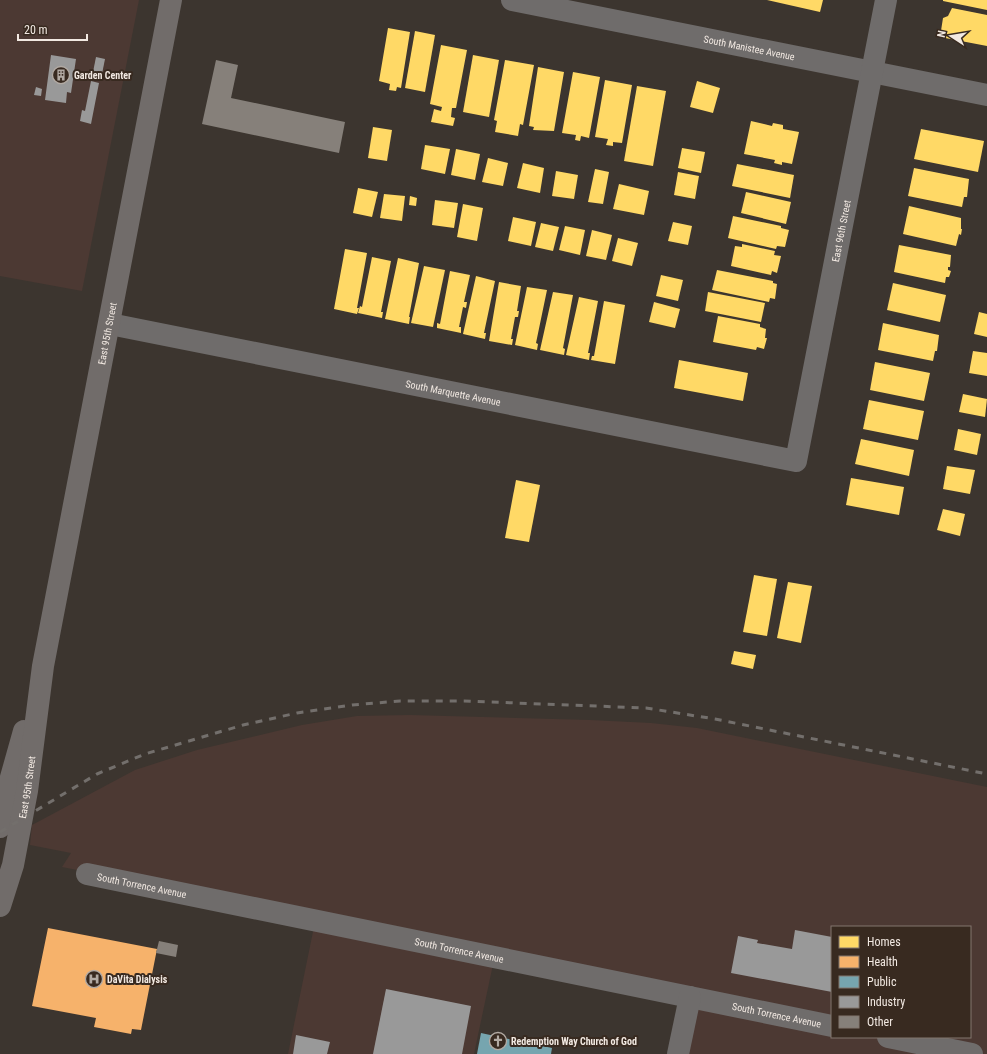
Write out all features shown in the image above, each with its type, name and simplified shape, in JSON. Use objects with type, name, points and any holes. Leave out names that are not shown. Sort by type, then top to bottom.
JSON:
[{"type":"main road","name":"East 95th Street","points":[[0,827],[8,788],[42,666],[110,324],[171,0]]},
{"type":"main road","name":"East 95th Street","points":[[0,906],[13,865],[27,791],[42,666]]},
{"type":"street","name":"South Manistee Avenue","points":[[512,0],[987,95]]},
{"type":"street","name":"East 96th Street","points":[[796,461],[886,0]]},
{"type":"street","name":"South Marquette Avenue","points":[[110,324],[796,461]]},
{"type":"street","name":"South Torrence Avenue","points":[[87,874],[831,1026]]},
{"type":"street","points":[[678,1054],[690,996]]},
{"type":"street","points":[[893,1038],[972,1054]]},
{"type":"shaded area","points":[[0,0],[139,0],[82,291],[0,276]]},
{"type":"shaded area","points":[[410,715],[651,723],[697,728],[987,787],[987,1054],[673,1054],[686,992],[495,955],[474,1054],[288,1054],[316,917],[62,867],[71,853],[30,845],[32,825],[135,770],[197,750],[302,725],[357,716]]},
{"type":"building: Homes","points":[[767,0],[823,0],[820,12]]},
{"type":"building: Homes","points":[[987,0],[987,10],[943,1]]},
{"type":"building: Homes","points":[[952,8],[987,15],[987,46],[940,37],[943,18],[948,16]]},
{"type":"building: Homes","points":[[388,28],[410,32],[401,88],[397,87],[396,91],[389,90],[390,84],[379,81]]},
{"type":"building: Homes","points":[[415,31],[435,35],[425,92],[405,88]]},
{"type":"building: Homes","points":[[441,45],[467,50],[456,108],[452,108],[451,117],[455,118],[453,126],[431,122],[434,109],[441,111],[442,107],[430,104]]},
{"type":"building: Homes","points":[[473,55],[499,60],[489,117],[463,112]]},
{"type":"building: Homes","points":[[505,60],[534,65],[523,125],[520,124],[518,136],[495,132],[497,121],[494,120]]},
{"type":"building: Homes","points":[[538,67],[564,72],[554,131],[533,130],[534,127],[529,126]]},
{"type":"building: Homes","points":[[573,72],[600,77],[589,138],[581,136],[580,141],[575,140],[576,135],[562,133]]},
{"type":"building: Homes","points":[[605,80],[632,85],[622,143],[613,142],[613,146],[606,145],[608,139],[595,137]]},
{"type":"building: Homes","points":[[697,81],[720,88],[713,113],[690,107]]},
{"type":"building: Homes","points":[[637,86],[666,91],[653,166],[624,161]]},
{"type":"building: Homes","points":[[751,121],[772,126],[773,123],[783,125],[783,129],[799,132],[792,164],[782,162],[782,165],[774,163],[775,160],[744,154]]},
{"type":"building: Homes","points":[[373,127],[392,130],[387,161],[368,158]]},
{"type":"building: Homes","points":[[921,129],[984,141],[978,172],[914,159]]},
{"type":"building: Homes","points":[[425,145],[450,149],[445,174],[421,169]]},
{"type":"building: Homes","points":[[682,148],[705,152],[701,173],[678,168]]},
{"type":"building: Homes","points":[[456,149],[480,154],[475,180],[451,175]]},
{"type":"building: Homes","points":[[488,158],[508,163],[503,186],[482,182]]},
{"type":"building: Homes","points":[[523,163],[544,168],[540,193],[517,188]]},
{"type":"building: Homes","points":[[737,164],[794,175],[790,198],[732,186]]},
{"type":"building: Homes","points":[[914,168],[969,179],[967,197],[964,197],[962,207],[908,196]]},
{"type":"building: Homes","points":[[595,169],[609,172],[603,204],[588,202]]},
{"type":"building: Homes","points":[[556,171],[578,175],[574,199],[552,196]]},
{"type":"building: Homes","points":[[678,172],[699,176],[695,199],[674,195]]},
{"type":"building: Homes","points":[[619,184],[649,191],[644,215],[613,209]]},
{"type":"building: Homes","points":[[358,188],[378,192],[372,217],[353,213]]},
{"type":"building: Homes","points":[[746,192],[791,202],[786,224],[741,213]]},
{"type":"building: Homes","points":[[384,194],[405,196],[402,221],[380,218]]},
{"type":"building: Homes","points":[[410,196],[417,198],[416,206],[409,205]]},
{"type":"building: Homes","points":[[435,200],[458,203],[454,228],[432,225]]},
{"type":"building: Homes","points":[[463,204],[483,208],[477,241],[457,237]]},
{"type":"building: Homes","points":[[909,206],[961,218],[961,235],[959,234],[956,246],[903,234]]},
{"type":"building: Homes","points":[[733,216],[781,226],[781,228],[789,230],[785,247],[777,246],[776,249],[728,238]]},
{"type":"building: Homes","points":[[513,217],[536,222],[531,246],[508,241]]},
{"type":"building: Homes","points":[[673,222],[692,226],[688,245],[668,241]]},
{"type":"building: Homes","points":[[541,223],[559,227],[553,251],[535,247]]},
{"type":"building: Homes","points":[[565,226],[585,230],[580,255],[559,250]]},
{"type":"building: Homes","points":[[592,230],[612,235],[606,260],[586,256]]},
{"type":"building: Homes","points":[[618,238],[638,243],[632,266],[612,261]]},
{"type":"building: Homes","points":[[742,244],[775,251],[774,255],[781,256],[777,273],[772,271],[771,275],[731,266],[735,246],[742,247]]},
{"type":"building: Homes","points":[[899,245],[951,255],[950,267],[948,267],[948,270],[951,271],[949,277],[946,277],[945,283],[894,272]]},
{"type":"building: Homes","points":[[345,249],[367,253],[357,314],[334,309]]},
{"type":"building: Homes","points":[[372,257],[391,261],[381,312],[383,312],[382,318],[358,313],[360,306],[362,307]]},
{"type":"building: Homes","points":[[398,258],[419,263],[409,324],[385,319]]},
{"type":"building: Homes","points":[[424,266],[445,270],[433,327],[411,323]]},
{"type":"building: Homes","points":[[717,270],[773,281],[773,283],[777,284],[775,299],[770,298],[769,302],[712,290]]},
{"type":"building: Homes","points":[[450,271],[470,275],[464,302],[467,302],[466,308],[463,307],[459,327],[461,327],[461,333],[437,328],[437,323],[440,324]]},
{"type":"building: Homes","points":[[661,275],[683,280],[678,301],[656,296]]},
{"type":"building: Homes","points":[[476,276],[495,281],[484,333],[486,333],[485,339],[463,334]]},
{"type":"building: Homes","points":[[499,282],[521,286],[517,311],[519,311],[518,317],[515,317],[511,339],[513,339],[512,345],[489,341]]},
{"type":"building: Homes","points":[[893,283],[946,295],[940,322],[887,310]]},
{"type":"building: Homes","points":[[527,287],[547,290],[536,343],[538,344],[537,350],[515,345]]},
{"type":"building: Homes","points":[[553,292],[573,295],[563,348],[565,349],[564,355],[540,350]]},
{"type":"building: Homes","points":[[708,292],[765,303],[761,322],[705,311]]},
{"type":"building: Homes","points":[[579,297],[598,301],[588,353],[590,353],[589,360],[566,355]]},
{"type":"building: Homes","points":[[604,301],[625,305],[615,364],[591,360],[592,356],[594,356]]},
{"type":"building: Homes","points":[[654,302],[680,309],[675,328],[649,322]]},
{"type":"building: Homes","points":[[979,312],[987,314],[987,337],[974,334]]},
{"type":"building: Homes","points":[[718,316],[760,324],[760,327],[766,329],[765,338],[767,338],[764,349],[757,347],[756,350],[713,342]]},
{"type":"building: Homes","points":[[883,323],[939,335],[937,351],[935,351],[933,361],[878,350]]},
{"type":"building: Homes","points":[[973,351],[987,353],[987,376],[969,373]]},
{"type":"building: Homes","points":[[679,360],[748,373],[743,401],[674,388]]},
{"type":"building: Homes","points":[[875,362],[930,373],[924,401],[870,390]]},
{"type":"building: Homes","points":[[963,394],[987,399],[985,417],[959,412]]},
{"type":"building: Homes","points":[[869,400],[924,411],[918,440],[863,429]]},
{"type":"building: Homes","points":[[958,429],[981,434],[977,455],[954,450]]},
{"type":"building: Homes","points":[[861,439],[914,450],[909,476],[855,464]]},
{"type":"building: Homes","points":[[947,466],[975,470],[970,494],[943,489]]},
{"type":"building: Homes","points":[[851,478],[904,487],[899,515],[846,505]]},
{"type":"building: Homes","points":[[516,480],[540,485],[529,542],[505,538]]},
{"type":"building: Homes","points":[[943,509],[965,514],[960,536],[937,530]]},
{"type":"building: Homes","points":[[754,575],[777,579],[767,636],[743,632]]},
{"type":"building: Homes","points":[[788,582],[812,586],[801,643],[777,638]]},
{"type":"building: Homes","points":[[734,651],[756,655],[753,669],[731,664]]},
{"type":"building: Health","name":"DaVita Dialysis","points":[[48,928],[157,949],[141,1030],[132,1029],[131,1034],[94,1027],[96,1018],[32,1006]]},
{"type":"building: Public","name":"Redemption Way Church of God","points":[[481,1033],[552,1048],[551,1054],[477,1054]]},
{"type":"building: Industry","name":"Garden Center","points":[[51,55],[76,59],[71,93],[67,92],[66,103],[45,100]]},
{"type":"building: Industry","points":[[96,57],[105,59],[101,79],[92,77]]},
{"type":"building: Industry","points":[[91,81],[99,83],[91,124],[80,121],[82,110],[85,111]]},
{"type":"building: Industry","points":[[36,87],[42,89],[41,96],[34,95]]},
{"type":"building: Industry","points":[[795,930],[831,937],[831,992],[731,973],[738,936],[758,940],[757,943],[792,949]]},
{"type":"building: Industry","points":[[386,989],[471,1006],[462,1054],[373,1054]]},
{"type":"building: Industry","points":[[296,1035],[330,1042],[327,1054],[293,1054]]},
{"type":"building: Other","points":[[216,60],[238,65],[231,98],[345,122],[339,153],[202,124]]},
{"type":"building: Other","points":[[159,941],[178,945],[176,957],[156,953]]},
{"type":"railway","points":[[0,832],[97,774],[145,754],[243,725],[297,713],[352,705],[400,701],[464,701],[646,708],[715,719],[987,774]]},
{"type":"place","name":"Garden Center","points":[[61,75]]},
{"type":"place","name":"DaVita Dialysis","points":[[94,979]]},
{"type":"place","name":"Redemption Way Church of God","points":[[498,1041]]}]
